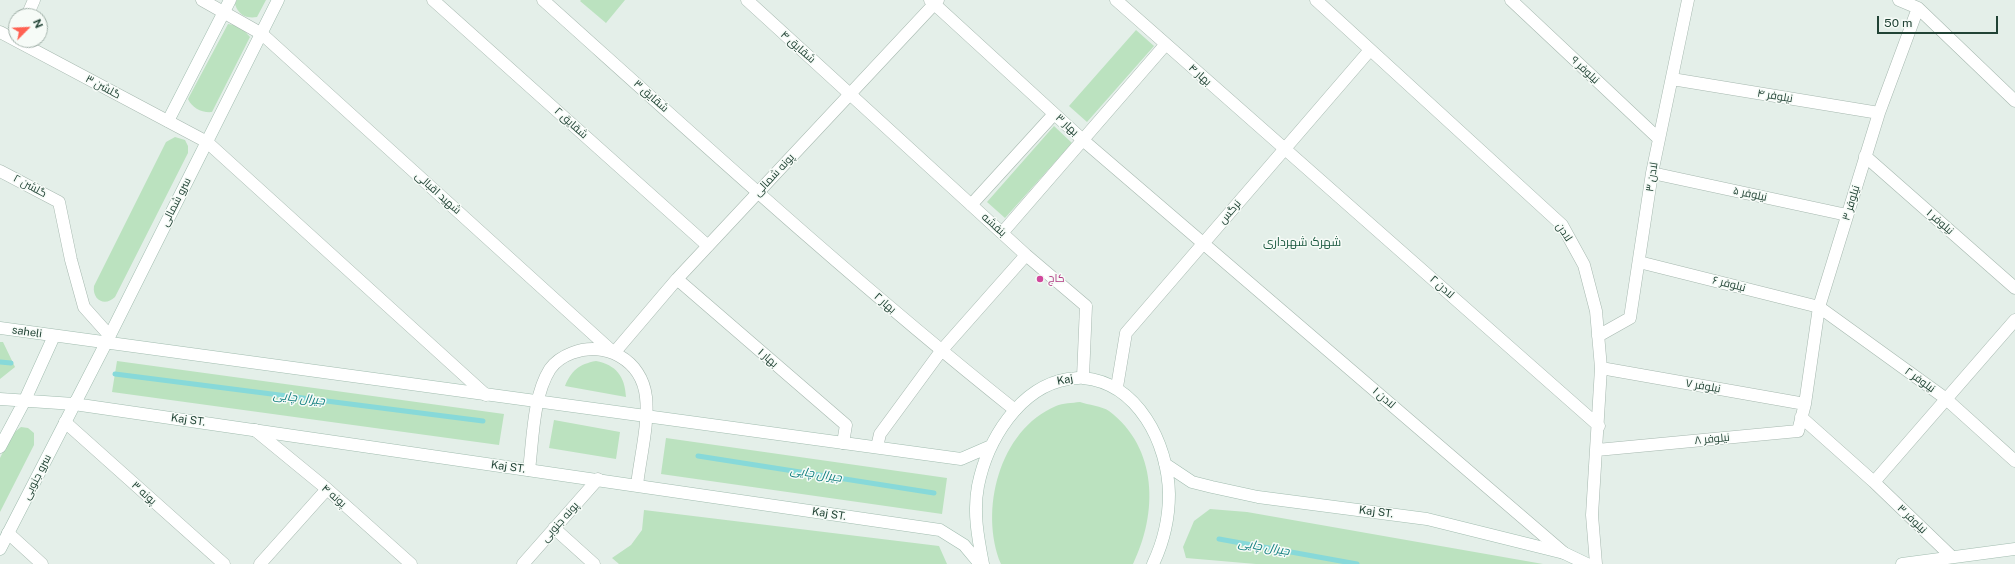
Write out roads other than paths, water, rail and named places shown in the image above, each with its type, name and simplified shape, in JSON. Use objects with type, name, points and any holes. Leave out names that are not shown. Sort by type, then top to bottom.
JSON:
[{"type":"street","name":"شهید اقبالی","points":[[202,0],[224,11],[262,34],[614,352],[632,365],[642,380],[646,397],[646,416],[637,485]]},
{"type":"street","points":[[168,121],[230,0]]},
{"type":"street","name":"سرو شمالی","points":[[74,404],[278,0]]},
{"type":"street","name":"شقایق ۲","points":[[433,0],[708,246]]},
{"type":"street","name":"شقایق ۳","points":[[543,0],[758,192]]},
{"type":"street","name":"شقایق ۴","points":[[747,0],[850,94]]},
{"type":"street","name":"بهار ۴","points":[[1116,0],[1284,150]]},
{"type":"street","name":"لادن","points":[[1316,0],[1562,225],[1584,265],[1596,311],[1601,368],[1599,426],[1592,515],[1596,564]]},
{"type":"street","name":"نیلوفر ۹","points":[[1511,0],[1659,139]]},
{"type":"street","name":"لادن ۳","points":[[1598,336],[1630,318],[1652,173],[1688,0]]},
{"type":"street","points":[[1899,0],[1918,8],[2015,101]]},
{"type":"street","name":"پونه شمالی","points":[[614,352],[677,280],[850,94],[934,1]]},
{"type":"street","name":"بهار ۳","points":[[934,1],[1084,141],[1204,242]]},
{"type":"street","name":"نیلوفر ۳","points":[[1805,404],[1819,307],[1879,113],[1918,8]]},
{"type":"street","points":[[1002,232],[1084,141],[1166,44]]},
{"type":"street","name":"گلشن ۳","points":[[32,48],[207,142],[486,395]]},
{"type":"street","name":"نرگس","points":[[1117,387],[1126,333],[1370,50]]},
{"type":"street","name":"نیلوفر ۴","points":[[1672,79],[1879,113]]},
{"type":"street","name":"بنفشه","points":[[850,94],[1026,255],[1086,306],[1083,377]]},
{"type":"street","points":[[971,204],[1054,114]]},
{"type":"street","name":"لادن ۲","points":[[1284,150],[1599,426]]},
{"type":"street","name":"نیلوفر ۱","points":[[1865,156],[2015,288]]},
{"type":"street","name":"گلشن ۲","points":[[0,171],[59,202],[71,260],[84,307],[108,339]]},
{"type":"street","name":"نیلوفر ۵","points":[[1652,173],[1847,215]]},
{"type":"street","name":"بهار ۲","points":[[758,192],[941,351],[1015,410]]},
{"type":"street","name":"لادن ۱","points":[[1204,242],[1564,553]]},
{"type":"street","points":[[877,447],[880,434],[941,351],[1026,255]]},
{"type":"street","name":"نیلوفر ۶","points":[[1639,262],[1819,307]]},
{"type":"street","name":"بهار ۱","points":[[677,280],[846,425],[844,443]]},
{"type":"street","name":"نیلوفر ۲","points":[[1819,307],[1946,398],[2015,461]]},
{"type":"street","points":[[1874,482],[2015,320]]},
{"type":"street","name":"saheli","points":[[0,324],[6,329],[54,336]]},
{"type":"street","points":[[0,447],[24,402],[54,336],[108,339],[486,395],[961,459],[991,446]]},
{"type":"street","points":[[530,470],[538,402],[543,383],[549,371],[565,355],[582,349],[600,348],[614,352]]},
{"type":"street","name":"نیلوفر ۷","points":[[1601,368],[1805,404]]},
{"type":"street","name":"Kaj","points":[[983,564],[976,528],[978,486],[991,446],[1002,427],[1015,410],[1030,396],[1054,382],[1083,377],[1117,387],[1143,413],[1156,437],[1165,464],[1169,494],[1166,523],[1153,564]]},
{"type":"street","points":[[0,399],[24,402]]},
{"type":"street","name":"Kaj ST.","points":[[24,402],[74,404],[598,479],[940,530],[964,545],[980,564]]},
{"type":"street","name":"سرو جنوبی","points":[[0,549],[74,404]]},
{"type":"street","name":"نیلوفر ۸","points":[[1597,450],[1798,431],[1805,404]]},
{"type":"street","name":"نیلوفر ۳","points":[[1801,417],[1874,482],[1951,556]]},
{"type":"street","name":"پونه ۳","points":[[65,422],[224,564]]},
{"type":"street","name":"پونه ۴","points":[[255,430],[327,489],[411,564]]},
{"type":"street","name":"Kaj ST.","points":[[1165,464],[1192,482],[1250,495],[1427,519],[1564,553],[1587,564]]},
{"type":"street","name":"پونه جنوبی","points":[[522,564],[598,479]]},
{"type":"street","points":[[260,564],[327,489]]},
{"type":"street","points":[[554,528],[594,564]]},
{"type":"street","points":[[8,534],[42,564]]},
{"type":"street","points":[[1902,564],[1951,556],[2015,549]]},
{"type":"waterway","name":"جیرال چایی","points":[[0,362],[11,363]]},
{"type":"waterway","name":"جیرال چایی","points":[[115,374],[483,421]]},
{"type":"waterway","name":"جیرال چایی","points":[[698,456],[934,493]]},
{"type":"waterway","name":"جیرال چایی","points":[[1219,539],[1357,564]]},
{"type":"place","name":"کاج","points":[[1040,279]]},
{"type":"district","name":"شهرک شهرداری","points":[[1302,242]]}]
